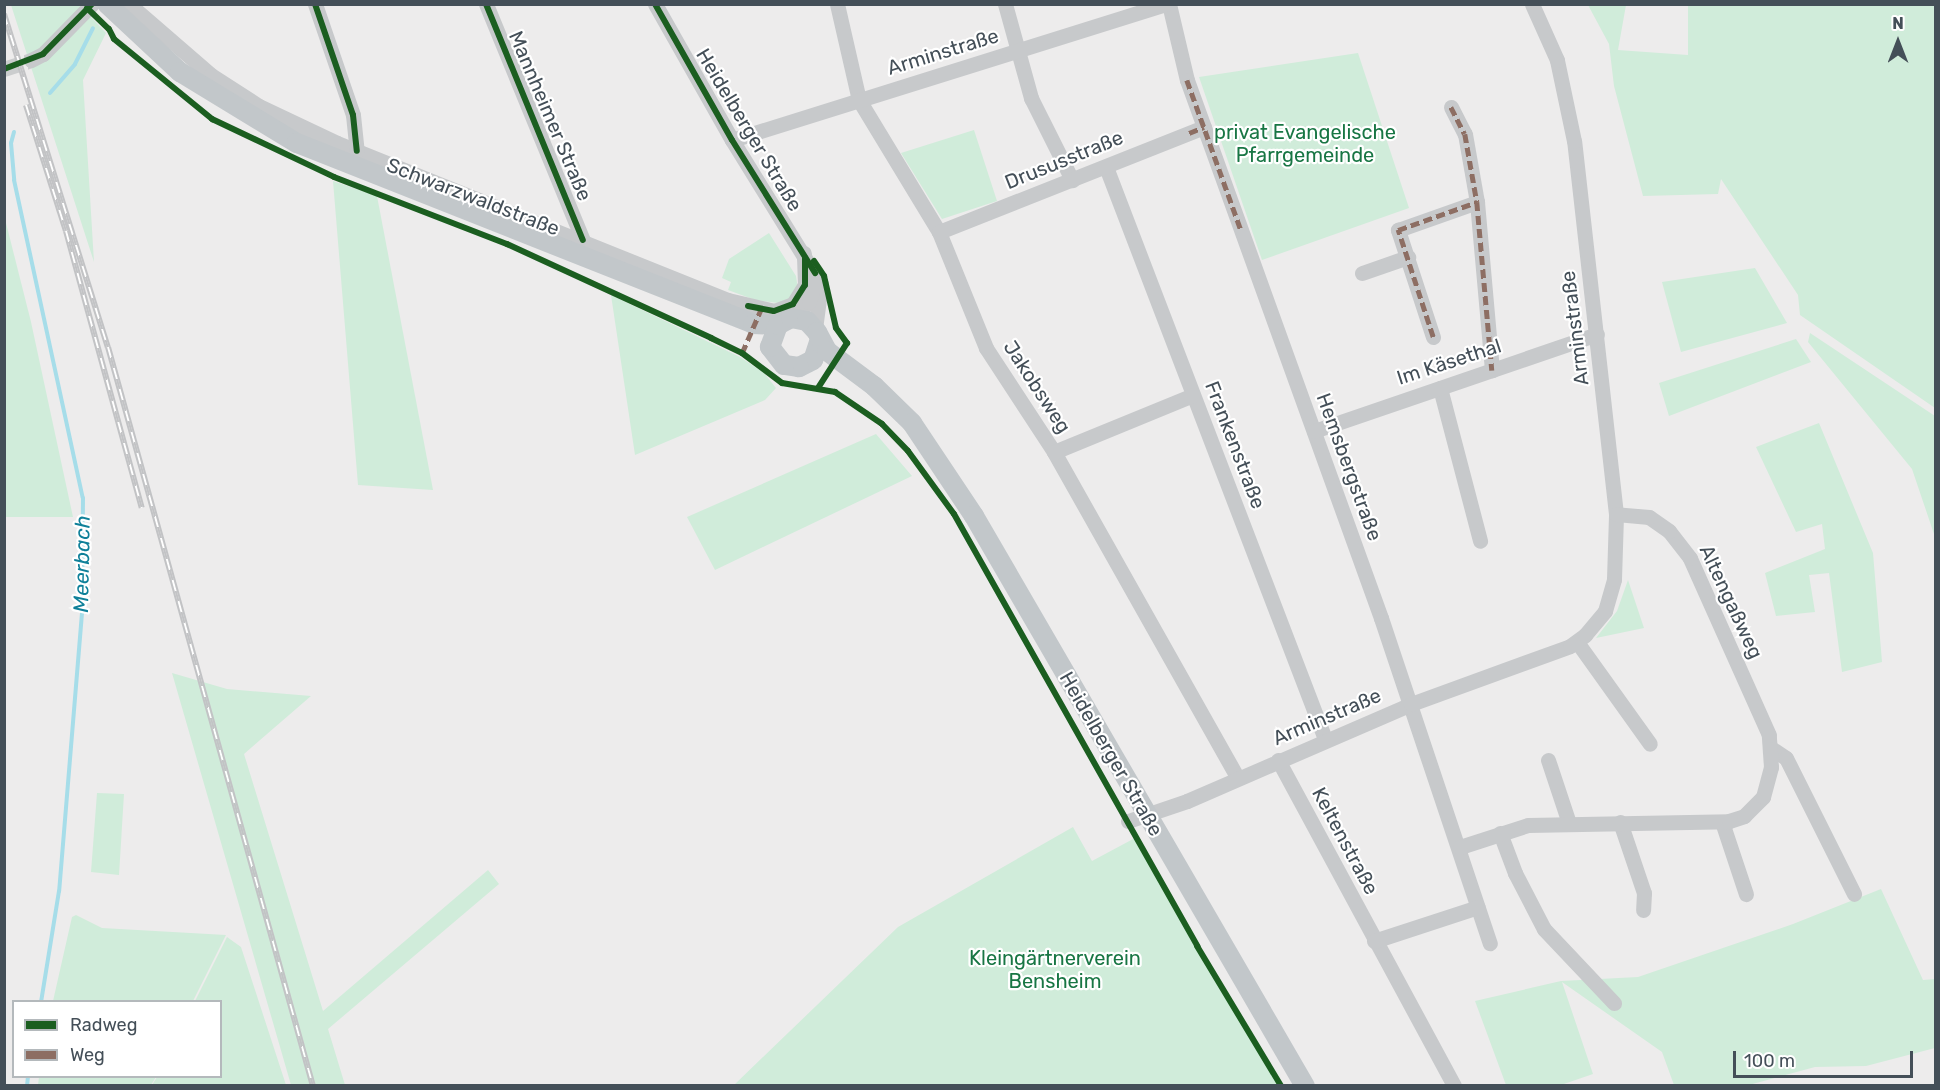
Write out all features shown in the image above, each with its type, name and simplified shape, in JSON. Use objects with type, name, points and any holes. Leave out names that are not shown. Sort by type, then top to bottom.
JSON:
[{"type":"main road","name":"Schwarzwaldstraße","points":[[107,4],[180,72],[226,103],[297,143],[753,324],[780,327]]},
{"type":"main road","name":"Heidelberger Straße","points":[[780,327],[807,321],[827,351],[898,408],[929,448],[974,516],[1136,818],[1305,1086]]},
{"type":"main road","points":[[780,327],[773,354],[784,365],[800,368],[811,361]]},
{"type":"main road","name":"Heidelberger Straße","points":[[817,334],[818,353],[811,361],[824,365],[867,394],[929,448]]},
{"type":"street","points":[[31,60],[43,54],[92,4]]},
{"type":"street","name":"Schwarzwaldstraße","points":[[129,4],[170,42],[240,93],[357,151],[728,300],[774,311],[793,304],[802,291],[804,252]]},
{"type":"street","points":[[315,4],[352,115],[357,151]]},
{"type":"street","name":"Mannheimer Straße","points":[[486,4],[583,240]]},
{"type":"street","name":"Heidelberger Straße","points":[[655,4],[732,140],[815,273],[821,292],[817,334]]},
{"type":"street","name":"Jakobsweg","points":[[837,4],[859,100],[939,232],[986,348],[1054,452],[1238,778]]},
{"type":"street","points":[[1005,4],[1016,52],[1031,98],[1071,180]]},
{"type":"street","name":"Arminstraße","points":[[732,140],[1168,4]]},
{"type":"street","name":"Hemsbergstraße","points":[[1168,4],[1187,80],[1411,704],[1490,943]]},
{"type":"street","name":"Arminstraße","points":[[1136,818],[1187,801],[1325,739],[1411,704],[1577,642],[1595,625],[1611,595],[1616,514],[1597,334],[1565,90],[1548,34],[1532,4]]},
{"type":"street","points":[[1451,107],[1465,134],[1477,202],[1492,370]]},
{"type":"street","name":"Drususstraße","points":[[939,232],[1204,127]]},
{"type":"street","name":"Frankenstraße","points":[[1106,167],[1325,739]]},
{"type":"street","points":[[1433,337],[1398,230],[1477,202]]},
{"type":"street","points":[[1362,273],[1407,257]]},
{"type":"street","points":[[780,327],[809,302],[815,273]]},
{"type":"street","name":"Im Käsethal","points":[[1314,431],[1597,334]]},
{"type":"street","points":[[1440,388],[1480,541]]},
{"type":"street","points":[[1054,452],[1193,395]]},
{"type":"street","name":"Altengaßweg","points":[[1460,847],[1528,825],[1722,822],[1744,816],[1763,797],[1771,748],[1764,722],[1690,558],[1669,531],[1649,517],[1616,514]]},
{"type":"street","points":[[1577,642],[1650,744]]},
{"type":"street","name":"Altengaßweg","points":[[1771,748],[1786,758],[1854,894]]},
{"type":"street","name":"Keltenstraße","points":[[1278,760],[1374,942],[1454,1086]]},
{"type":"street","points":[[1548,760],[1569,823]]},
{"type":"street","points":[[1620,822],[1644,893],[1643,910]]},
{"type":"street","points":[[1722,822],[1746,894]]},
{"type":"street","points":[[1500,833],[1515,873],[1544,929],[1614,1003]]},
{"type":"street","points":[[1374,942],[1478,907]]},
{"type":"green space","points":[[11,5],[80,5],[106,33],[83,80],[94,262]]},
{"type":"green space","points":[[1588,5],[1626,5],[1618,50],[1688,55],[1688,5],[1935,5],[1935,408],[1800,315],[1798,295],[1721,179],[1718,194],[1643,196],[1614,86],[1609,44]]},
{"type":"green space","name":"privat Evangelische Pfarrgemeinde","points":[[1358,53],[1409,208],[1262,260],[1199,77]]},
{"type":"green space","points":[[974,130],[997,201],[942,219],[901,153]]},
{"type":"green space","points":[[333,181],[377,196],[433,490],[358,485]]},
{"type":"green space","points":[[4,215],[31,322],[73,517],[5,517]]},
{"type":"green space","points":[[769,233],[796,276],[798,289],[790,298],[778,303],[755,300],[728,290],[731,282],[722,278],[729,259]]},
{"type":"green space","points":[[1755,268],[1787,323],[1681,352],[1662,282]]},
{"type":"green space","points":[[611,295],[740,357],[764,373],[776,388],[765,400],[635,455]]},
{"type":"green space","points":[[1810,333],[1935,416],[1935,537],[1912,469],[1808,342]]},
{"type":"green space","points":[[1796,339],[1811,362],[1669,416],[1659,383]]},
{"type":"green space","points":[[1819,423],[1873,553],[1882,662],[1842,672],[1829,573],[1809,575],[1815,612],[1776,616],[1765,573],[1825,549],[1822,524],[1796,532],[1756,447]]},
{"type":"green space","points":[[876,434],[912,476],[715,570],[687,517]]},
{"type":"green space","points":[[1628,580],[1644,628],[1596,638],[1617,611]]},
{"type":"green space","points":[[172,673],[227,689],[311,696],[244,754],[323,1011],[488,870],[499,884],[328,1029],[345,1085],[291,1085]]},
{"type":"green space","points":[[97,793],[124,794],[119,875],[91,872]]},
{"type":"green space","name":"Kleingärtnerverein Bensheim","points":[[1073,827],[1092,861],[1135,838],[1281,1085],[734,1085],[898,927]]},
{"type":"green space","points":[[1881,889],[1923,980],[1935,979],[1935,1048],[1866,1066],[1815,1067],[1749,1085],[1674,1085],[1662,1052],[1562,982],[1593,1074],[1561,1085],[1506,1085],[1475,1001],[1561,981],[1638,977],[1793,924]]},
{"type":"green space","points":[[76,915],[102,928],[226,935],[194,1000],[53,1000],[72,917]]},
{"type":"green space","points":[[227,937],[241,947],[286,1085],[152,1085],[156,1078],[222,1078],[222,1000],[196,1000]]},
{"type":"green space","points":[[39,1078],[155,1078],[151,1085],[38,1085]]},
{"type":"waterway","name":"Meerbach","points":[[50,93],[75,64],[93,28]]},
{"type":"waterway","name":"Meerbach","points":[[14,132],[11,143],[14,180],[83,498],[82,613],[59,891],[41,1000]]},
{"type":"waterway","name":"Meerbach","points":[[27,1086],[28,1078]]},
{"type":"tunnel","points":[[4,69],[31,60]]},
{"type":"railway","points":[[4,14],[108,347],[313,1086]]},
{"type":"railway","points":[[26,105],[66,231],[142,508]]},
{"type":"marked path","points":[[1187,80],[1241,230]]},
{"type":"marked path","points":[[1451,107],[1465,134],[1477,202],[1492,370]]},
{"type":"marked path","points":[[1189,133],[1204,127]]},
{"type":"marked path","points":[[1433,337],[1398,230],[1477,202]]},
{"type":"marked path","points":[[742,353],[761,309]]},
{"type":"cycle path","points":[[4,69],[43,54],[92,4]]},
{"type":"cycle path","points":[[315,4],[353,115],[357,151]]},
{"type":"cycle path","points":[[486,4],[583,240]]},
{"type":"cycle path","points":[[655,4],[732,140],[815,273]]},
{"type":"cycle path","points":[[87,8],[109,29],[114,39],[212,119],[334,177],[507,244],[711,338],[742,353],[782,383],[835,392],[882,424],[908,451],[954,514],[1197,946],[1281,1086]]},
{"type":"cycle path","points":[[748,306],[774,311],[793,304],[805,285],[805,258]]},
{"type":"cycle path","points":[[814,261],[824,276],[836,328],[847,343],[818,388]]}]
